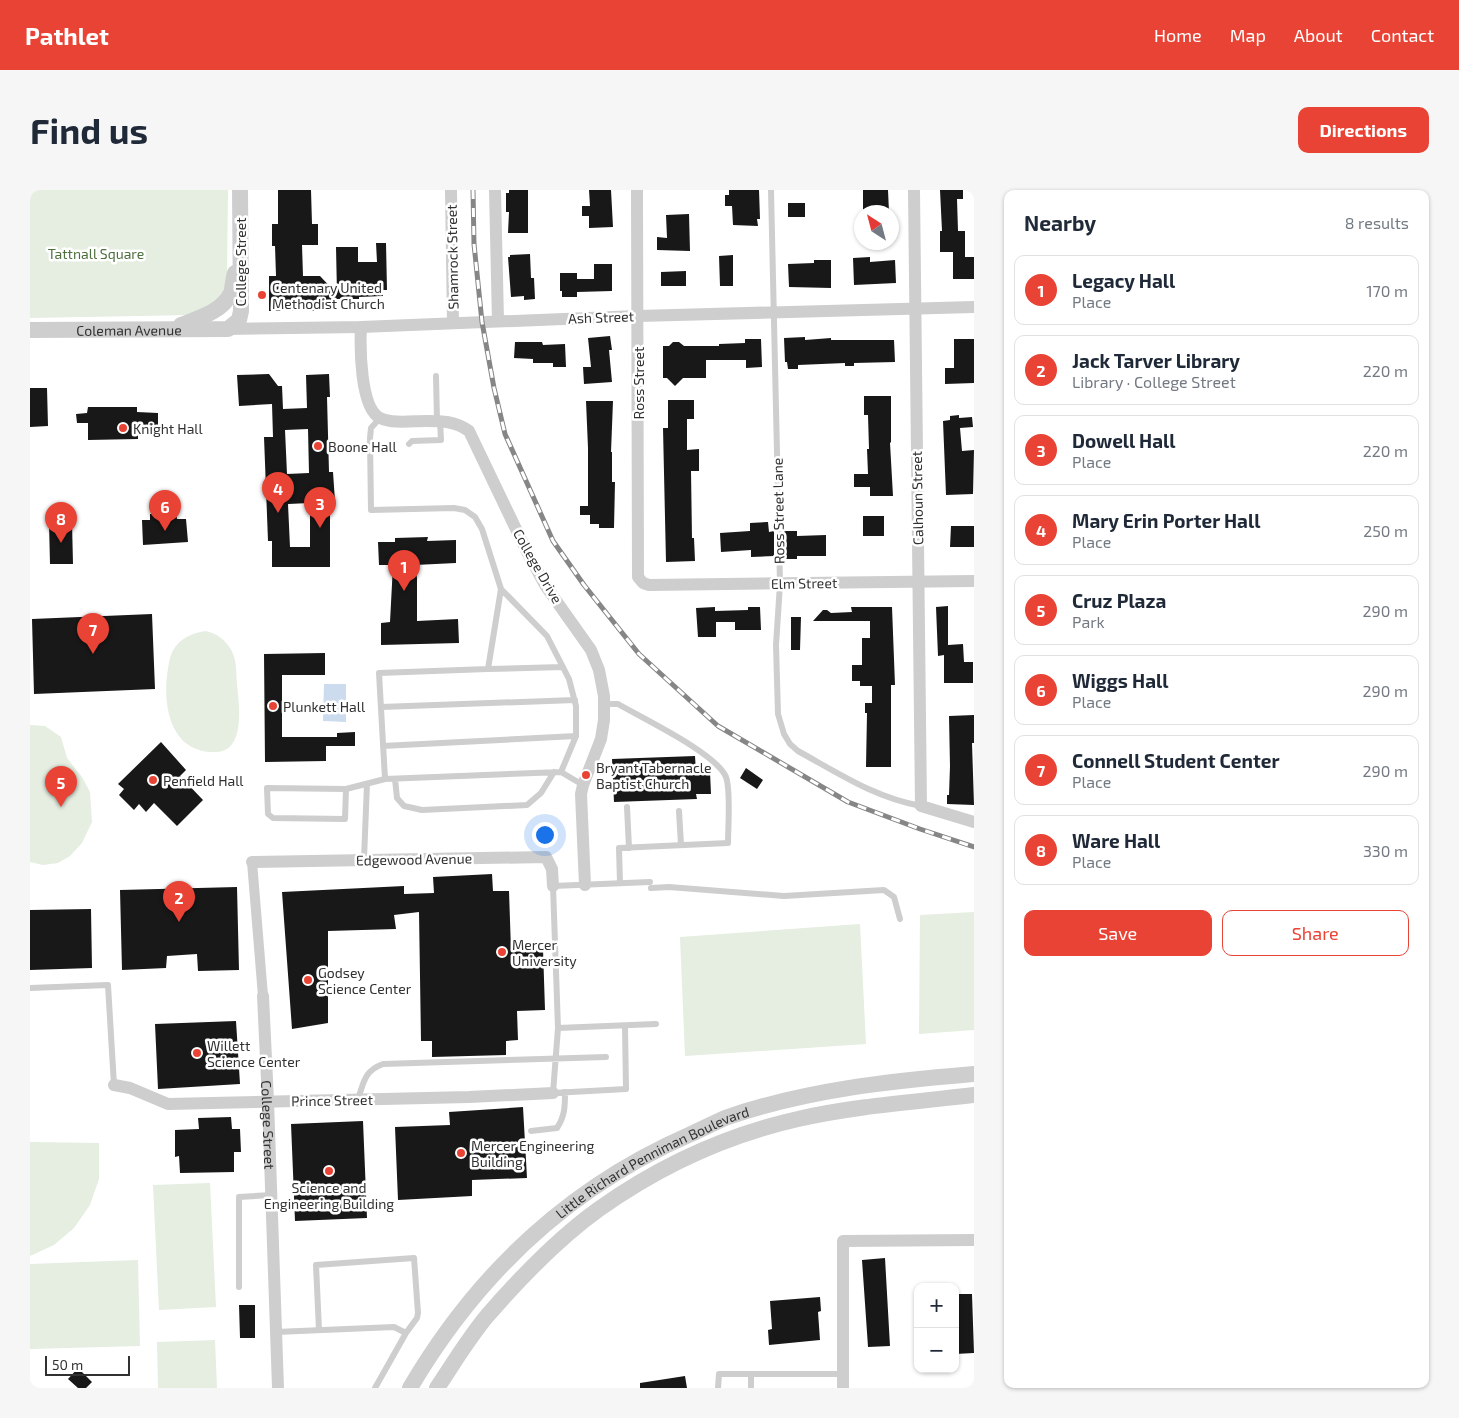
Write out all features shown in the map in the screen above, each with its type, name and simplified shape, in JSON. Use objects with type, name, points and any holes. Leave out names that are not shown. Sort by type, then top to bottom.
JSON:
[{"type":"street","name":"College Street","points":[[228,329],[239,320],[241,311],[240,190]]},
{"type":"street","name":"Shamrock Street","points":[[451,190],[453,323]]},
{"type":"street","points":[[494,190],[498,321]]},
{"type":"street","name":"Ross Street","points":[[637,190],[638,577]]},
{"type":"street","name":"Calhoun Street","points":[[914,190],[921,806]]},
{"type":"street","points":[[167,329],[214,312],[226,299],[231,293],[240,244]]},
{"type":"street","name":"Ash Street","points":[[228,329],[361,327],[638,316],[773,314],[974,307]]},
{"type":"street","points":[[361,327],[362,371],[370,408],[380,418]]},
{"type":"street","name":"Coleman Avenue","points":[[30,330],[228,329]]},
{"type":"street","name":"College Drive","points":[[380,418],[396,421],[451,422],[461,425],[469,431],[475,440],[527,552],[546,585],[591,650],[599,670],[604,704],[601,739],[581,794],[585,885]]},
{"type":"street","name":"Elm Street","points":[[638,577],[642,583],[649,585],[974,581]]},
{"type":"street","points":[[921,806],[974,822]]},
{"type":"street","name":"Edgewood Avenue","points":[[252,862],[546,857],[552,869],[553,886]]},
{"type":"street","name":"College Street","points":[[252,862],[263,996],[278,1388]]},
{"type":"street","name":"Little Richard Penniman Boulevard","points":[[410,1388],[453,1322],[518,1248],[553,1216],[612,1174],[643,1156],[725,1119],[803,1097],[852,1087],[974,1074]]},
{"type":"street","name":"Prince Street","points":[[114,1085],[130,1088],[168,1104],[469,1097],[559,1092]]},
{"type":"street","name":"Little Richard Penniman Boulevard","points":[[437,1388],[464,1346],[486,1317],[530,1268],[598,1209],[669,1166],[731,1139],[798,1119],[858,1109],[974,1095]]},
{"type":"street","points":[[843,1388],[843,1241],[974,1240]]},
{"type":"lane","name":"Ross Street Lane","points":[[771,190],[780,584],[776,645],[778,714],[784,734],[790,744],[798,751],[863,788],[901,802],[921,806]]},
{"type":"lane","points":[[409,444],[412,441],[440,440],[436,376]]},
{"type":"lane","points":[[380,418],[372,428],[370,438],[371,510],[442,507],[465,510],[475,517],[482,528],[500,589],[488,669]]},
{"type":"lane","points":[[394,779],[397,798],[404,806],[422,810],[527,805],[541,793],[558,772],[576,736],[575,700],[569,679],[547,636],[500,589]]},
{"type":"lane","points":[[385,779],[379,673],[563,667]]},
{"type":"lane","points":[[381,707],[575,700]]},
{"type":"lane","points":[[604,704],[618,704],[702,752],[715,762],[726,778],[728,791],[728,843],[619,848],[620,883]]},
{"type":"lane","points":[[383,746],[576,736]]},
{"type":"lane","points":[[346,789],[345,819],[273,818],[268,814],[267,788],[346,789],[385,779],[558,772],[583,785]]},
{"type":"lane","points":[[364,859],[367,784]]},
{"type":"lane","points":[[627,806],[629,848]]},
{"type":"lane","points":[[679,811],[681,845]]},
{"type":"lane","points":[[531,1131],[557,1128],[563,1119],[565,1110],[559,1092],[556,1058],[558,1028],[553,886],[620,883],[784,896],[884,890],[894,897],[900,919]]},
{"type":"lane","points":[[30,988],[108,985],[114,1085]]},
{"type":"lane","points":[[558,1028],[656,1024]]},
{"type":"lane","points":[[559,1092],[626,1089],[625,1026]]},
{"type":"lane","points":[[358,1099],[366,1076],[370,1071],[383,1064],[606,1057]]},
{"type":"lane","points":[[239,1287],[239,1197],[272,1195]]},
{"type":"lane","points":[[319,1330],[316,1265],[414,1258],[417,1318],[406,1333],[375,1388]]},
{"type":"lane","points":[[276,1332],[394,1327],[406,1333]]},
{"type":"lane","points":[[718,1388],[719,1374],[843,1374]]},
{"type":"lane","points":[[751,1374],[751,1388]]},
{"type":"green space","name":"Tattnall Square","points":[[30,190],[228,190],[227,277],[218,302],[191,315],[30,318]]},
{"type":"green space","points":[[206,631],[220,637],[234,656],[239,703],[238,725],[232,744],[226,750],[216,752],[201,751],[189,746],[180,737],[169,715],[167,702],[167,675],[172,652],[186,637]]},
{"type":"green space","points":[[30,725],[45,726],[61,737],[67,758],[82,777],[90,792],[92,822],[82,843],[70,856],[58,863],[43,865],[30,862]]},
{"type":"green space","points":[[974,912],[974,1030],[919,1034],[920,915]]},
{"type":"green space","points":[[860,924],[866,1044],[685,1056],[680,937]]},
{"type":"green space","points":[[30,1142],[99,1143],[99,1179],[90,1205],[74,1228],[54,1245],[30,1256]]},
{"type":"green space","points":[[210,1183],[216,1307],[159,1310],[153,1185]]},
{"type":"green space","points":[[138,1260],[140,1346],[30,1349],[30,1264]]},
{"type":"green space","points":[[215,1340],[217,1388],[158,1388],[157,1342]]},
{"type":"water","points":[[324,684],[346,684],[346,722],[323,721]]},
{"type":"building","points":[[278,190],[311,190],[312,224],[318,224],[318,245],[302,245],[303,276],[320,276],[337,294],[336,247],[358,247],[358,262],[377,262],[376,243],[386,243],[387,290],[383,290],[383,296],[359,297],[359,299],[332,299],[320,311],[269,311],[269,276],[276,276],[275,246],[272,246],[272,224],[278,224]]},
{"type":"building","points":[[509,190],[528,190],[528,233],[508,233],[509,212],[506,212],[506,193],[509,193]]},
{"type":"building","points":[[589,190],[611,190],[613,227],[589,228],[589,216],[582,216],[582,206],[590,206]]},
{"type":"building","points":[[729,190],[759,190],[760,219],[757,219],[758,226],[733,225],[732,206],[725,206],[725,195],[729,195]]},
{"type":"building","points":[[863,190],[888,190],[889,205],[863,205]]},
{"type":"building","points":[[940,190],[963,190],[963,199],[957,199],[958,231],[965,231],[965,257],[974,257],[974,279],[953,279],[953,252],[940,252],[940,231],[942,231]]},
{"type":"building","points":[[788,203],[805,203],[805,217],[788,217]]},
{"type":"building","points":[[689,214],[690,251],[657,250],[657,237],[667,238],[666,215]]},
{"type":"building","points":[[530,254],[531,278],[534,278],[535,299],[524,300],[524,296],[511,297],[508,257],[510,255]]},
{"type":"building","points":[[733,255],[733,286],[720,286],[719,256]]},
{"type":"building","points":[[870,257],[870,262],[895,260],[896,283],[854,285],[853,258]]},
{"type":"building","points":[[814,260],[831,260],[831,288],[789,287],[788,264],[814,263]]},
{"type":"building","points":[[594,264],[612,264],[612,291],[577,292],[577,297],[562,297],[560,273],[577,273],[577,279],[594,279]]},
{"type":"building","points":[[686,271],[686,286],[661,286],[661,272]]},
{"type":"building","points":[[610,336],[612,350],[609,350],[612,382],[584,384],[583,367],[591,367],[588,338]]},
{"type":"building","points":[[805,337],[805,340],[831,338],[831,340],[894,340],[895,362],[854,363],[854,366],[845,366],[845,363],[798,365],[798,369],[788,369],[787,362],[785,362],[784,338]]},
{"type":"building","points":[[745,339],[761,339],[762,367],[746,368],[746,360],[706,360],[706,378],[683,378],[675,386],[667,378],[663,378],[663,346],[679,342],[684,346],[719,346],[719,344],[745,343]]},
{"type":"building","points":[[954,339],[974,339],[974,383],[945,384],[945,368],[954,368]]},
{"type":"building","points":[[515,342],[542,342],[543,345],[565,344],[566,367],[553,367],[553,363],[533,363],[533,359],[514,358]]},
{"type":"building","points":[[269,374],[278,386],[282,386],[283,409],[307,408],[306,375],[329,374],[330,397],[327,397],[329,472],[333,472],[335,501],[330,502],[330,567],[272,567],[272,541],[268,541],[264,437],[273,437],[272,404],[239,406],[237,375]],"holes":[[[308,429],[309,473],[287,474],[285,430]],[[310,503],[310,547],[290,547],[288,504]]]},
{"type":"building","points":[[30,388],[47,388],[48,426],[30,427]]},
{"type":"building","points":[[864,396],[891,396],[890,443],[893,496],[870,496],[870,487],[854,487],[854,474],[868,474],[868,415],[864,415]]},
{"type":"building","points":[[668,400],[694,400],[694,419],[687,419],[687,450],[699,449],[699,471],[691,471],[692,538],[694,538],[695,561],[666,562],[663,428],[668,428]]},
{"type":"building","points":[[586,401],[613,401],[611,452],[612,482],[615,482],[614,528],[599,528],[599,524],[590,524],[590,515],[580,515],[580,506],[588,506]]},
{"type":"building","name":"Knight Hall","points":[[88,407],[137,407],[137,412],[158,413],[158,434],[138,434],[138,439],[88,440],[88,423],[77,423],[76,414],[87,413]]},
{"type":"building","points":[[959,415],[959,418],[972,417],[973,427],[960,428],[962,451],[974,450],[973,494],[946,495],[943,421],[950,420],[950,416]]},
{"type":"building","points":[[176,513],[177,519],[186,519],[188,542],[143,545],[142,520],[150,520],[150,514]]},
{"type":"building","points":[[863,516],[884,516],[884,536],[863,536]]},
{"type":"building","points":[[72,522],[73,564],[50,564],[49,523]]},
{"type":"building","points":[[768,522],[769,532],[774,531],[774,556],[751,557],[751,550],[721,552],[720,533],[750,531],[750,523]]},
{"type":"building","points":[[951,526],[974,526],[974,547],[950,547]]},
{"type":"building","points":[[784,531],[797,531],[797,536],[826,535],[826,556],[797,556],[797,559],[785,559]]},
{"type":"building","points":[[428,537],[427,541],[456,540],[456,563],[415,565],[417,578],[417,621],[458,619],[459,643],[381,645],[381,623],[390,622],[393,565],[379,565],[378,542],[395,542],[395,538]]},
{"type":"building","points":[[948,606],[948,645],[963,644],[964,662],[973,662],[973,683],[944,683],[944,655],[938,656],[936,607]]},
{"type":"building","points":[[715,607],[715,611],[748,610],[748,607],[760,607],[761,630],[735,630],[735,622],[716,622],[716,637],[698,637],[696,608]]},
{"type":"building","points":[[851,607],[892,607],[895,685],[891,685],[891,767],[866,767],[867,713],[865,713],[865,703],[872,703],[872,686],[860,686],[860,681],[852,681],[852,665],[862,665],[862,638],[870,638],[870,621],[813,621],[823,610],[831,613],[852,612]]},
{"type":"building","points":[[152,614],[155,689],[34,694],[32,619]]},
{"type":"building","points":[[791,617],[801,617],[800,650],[791,650]]},
{"type":"building","name":"Plunkett Hall","points":[[325,653],[325,675],[282,675],[282,737],[337,737],[337,733],[355,732],[355,746],[326,746],[326,761],[265,762],[264,654]]},
{"type":"building","points":[[974,715],[974,743],[972,743],[974,805],[947,804],[950,766],[949,716]]},
{"type":"building","name":"Penfield Hall","points":[[161,742],[186,770],[180,776],[203,800],[177,826],[154,803],[146,812],[139,804],[134,810],[119,795],[124,789],[118,784]]},
{"type":"building","points":[[695,756],[696,772],[710,772],[711,794],[696,794],[697,799],[614,802],[612,759]]},
{"type":"building","points":[[746,768],[763,780],[757,789],[740,778]]},
{"type":"building","points":[[492,874],[493,891],[509,891],[511,950],[543,949],[545,1010],[517,1011],[518,1040],[506,1041],[506,1055],[432,1057],[432,1041],[421,1041],[419,912],[394,915],[396,929],[328,931],[328,1023],[292,1029],[282,892],[404,886],[404,894],[434,893],[433,877]]},
{"type":"building","points":[[237,887],[239,970],[198,971],[197,954],[167,956],[166,968],[122,970],[120,890]]},
{"type":"building","points":[[91,909],[92,968],[30,970],[30,910]]},
{"type":"building","name":"Willett Science Center","points":[[236,1021],[240,1084],[158,1089],[155,1024]]},
{"type":"building","name":"Mercer Engineering Building","points":[[523,1107],[527,1178],[472,1180],[472,1196],[398,1200],[395,1127],[450,1125],[449,1112]]},
{"type":"building","points":[[231,1117],[232,1129],[240,1129],[241,1152],[234,1152],[234,1172],[180,1173],[179,1156],[175,1157],[175,1130],[199,1129],[198,1118]]},
{"type":"building","name":"Science and Engineering Building","points":[[363,1121],[367,1218],[295,1221],[291,1124]]},
{"type":"building","points":[[885,1258],[890,1346],[868,1347],[862,1260]]},
{"type":"building","points":[[959,1294],[972,1294],[974,1353],[959,1354]]},
{"type":"building","points":[[820,1297],[821,1311],[818,1312],[820,1340],[769,1345],[768,1330],[772,1329],[770,1301]]},
{"type":"building","points":[[239,1305],[255,1305],[255,1338],[240,1338]]},
{"type":"building","points":[[78,1368],[92,1382],[86,1388],[78,1388],[68,1379]]},
{"type":"building","points":[[685,1376],[687,1388],[640,1388],[640,1383]]},
{"type":"railway","points":[[473,190],[474,244],[482,322],[494,388],[505,434],[553,541],[584,585],[639,654],[718,726],[848,802],[974,847]]},
{"type":"place","name":"Centenary United Methodist Church","points":[[262,295]]},
{"type":"place","name":"Knight Hall","points":[[123,428]]},
{"type":"place","name":"Boone Hall","points":[[318,446]]},
{"type":"place","name":"Mary Erin Porter Hall","points":[[278,513]]},
{"type":"place","name":"Dowell Hall","points":[[320,528]]},
{"type":"place","name":"Wiggs Hall","points":[[165,531]]},
{"type":"place","name":"Ware Hall","points":[[61,543]]},
{"type":"place","name":"Legacy Hall","points":[[404,591]]},
{"type":"place","name":"Connell Student Center","points":[[93,654]]},
{"type":"place","name":"Plunkett Hall","points":[[273,706]]},
{"type":"place","name":"Bryant Tabernacle Baptist Church","points":[[586,775]]},
{"type":"place","name":"Penfield Hall","points":[[153,780]]},
{"type":"place","name":"Cruz Plaza","points":[[61,807]]},
{"type":"place","name":"Jack Tarver Library","points":[[179,922]]},
{"type":"place","name":"Mercer University","points":[[502,952]]},
{"type":"place","name":"Godsey Science Center","points":[[308,980]]},
{"type":"place","name":"Willett Science Center","points":[[197,1053]]},
{"type":"place","name":"Mercer Engineering Building","points":[[461,1153]]},
{"type":"place","name":"Science and Engineering Building","points":[[329,1171]]}]
